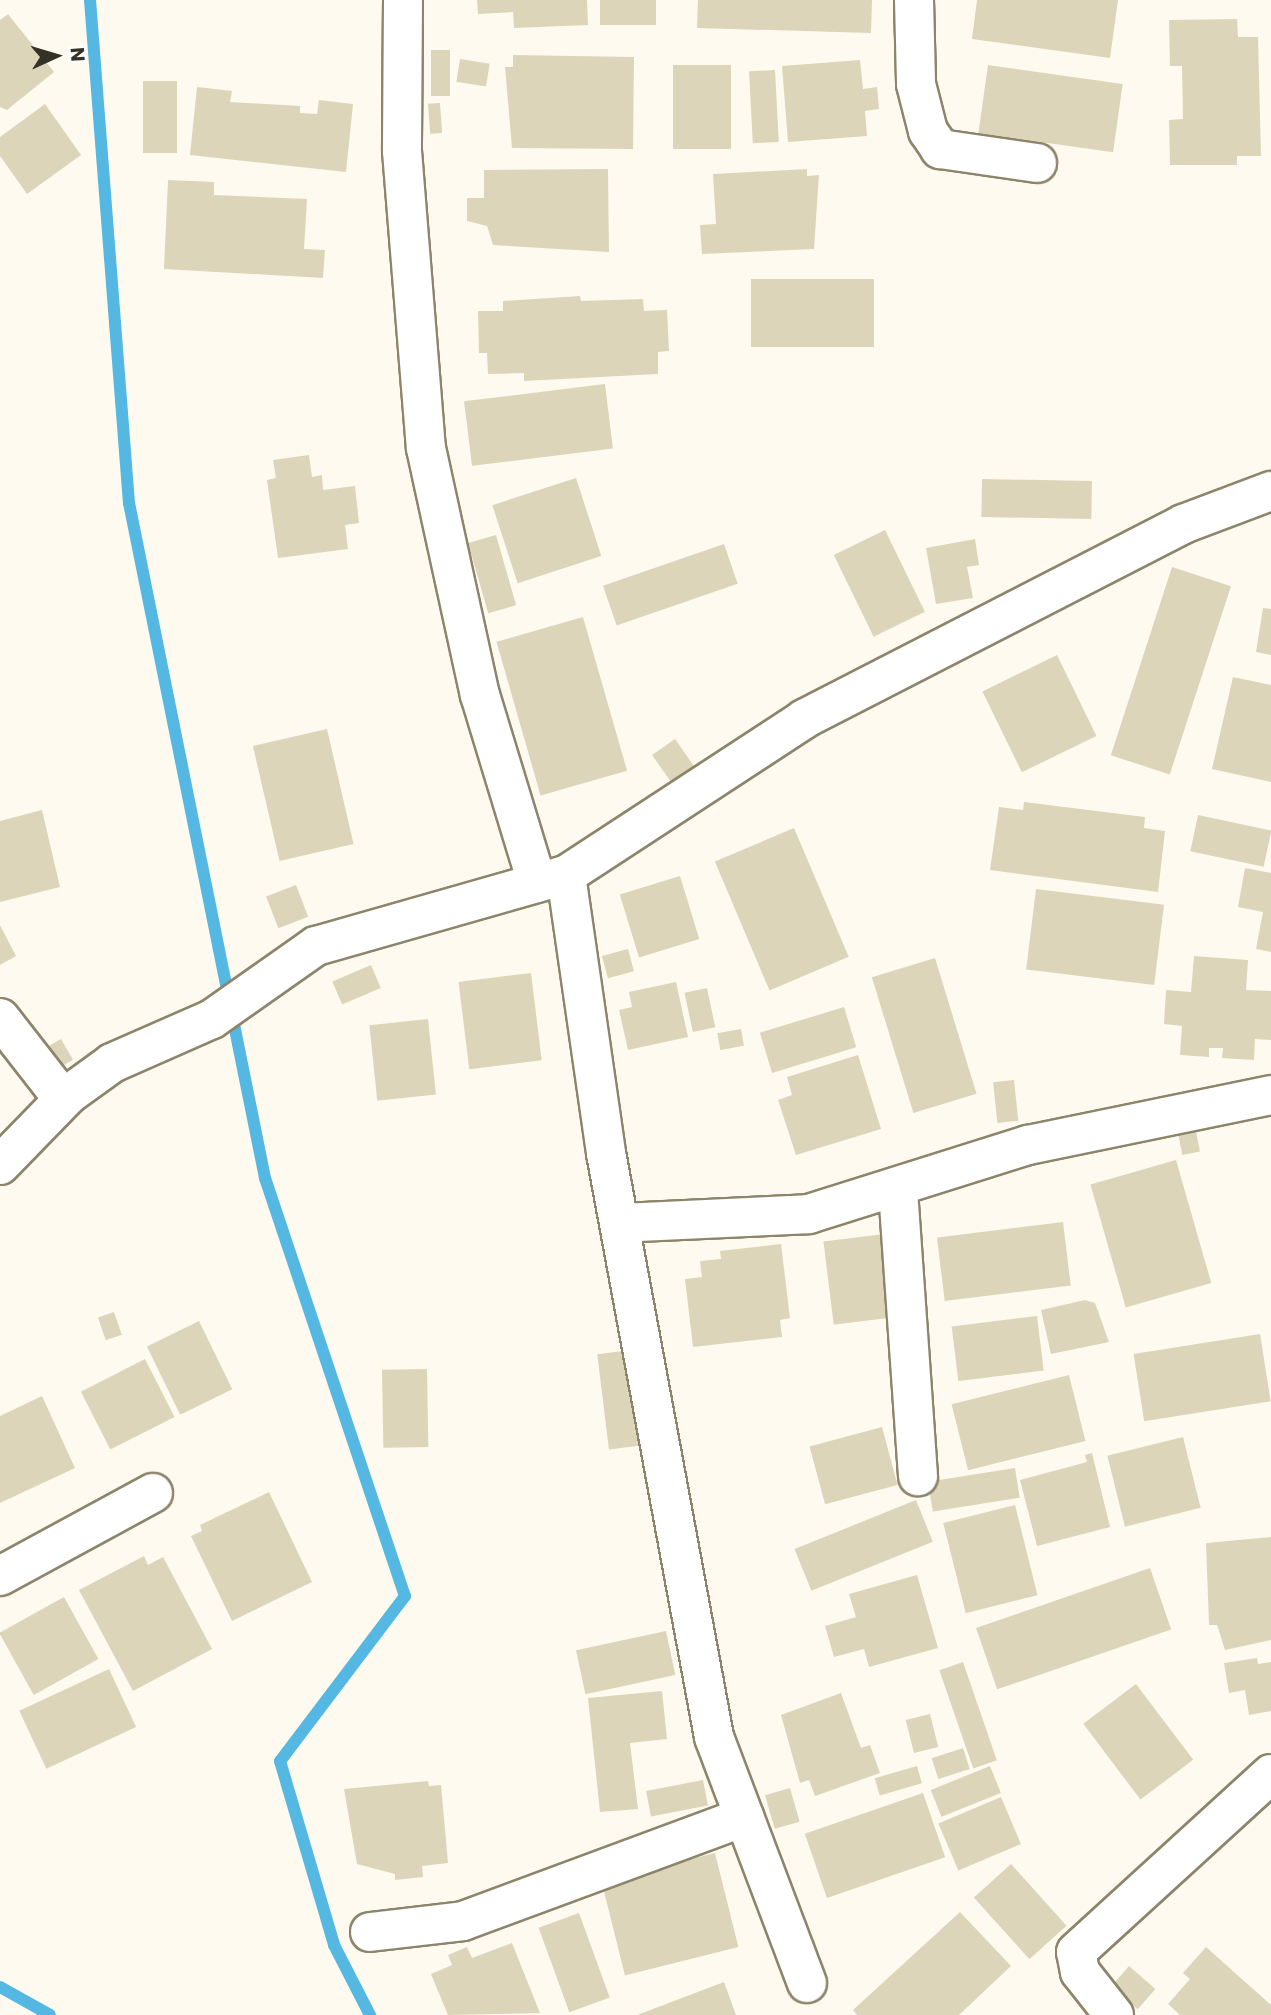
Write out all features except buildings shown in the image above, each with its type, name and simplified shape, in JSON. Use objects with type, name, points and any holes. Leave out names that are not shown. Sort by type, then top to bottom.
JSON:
[{"type":"street","points":[[403,0],[402,150],[426,448],[480,695],[552,879],[620,1223],[714,1737],[807,1983]]},
{"type":"street","points":[[914,0],[916,84],[928,131],[940,149],[1037,163]]},
{"type":"street","points":[[0,1165],[63,1099],[112,1063],[212,1019],[316,946],[552,879],[804,719],[1183,524],[1271,491]]},
{"type":"street","points":[[0,1018],[63,1099]]},
{"type":"street","points":[[620,1223],[809,1213],[898,1190],[1028,1145],[1271,1095]]},
{"type":"street","points":[[898,1190],[918,1476]]},
{"type":"street","points":[[0,1576],[153,1493]]},
{"type":"street","points":[[1114,2015],[1080,1972],[1076,1952],[1271,1774]]},
{"type":"street","points":[[370,1932],[463,1922],[744,1817]]},
{"type":"waterway","points":[[90,0],[129,503],[265,1178],[405,1596],[280,1761],[334,1945],[370,2015]]},
{"type":"waterway","points":[[0,1987],[50,2015]]}]
